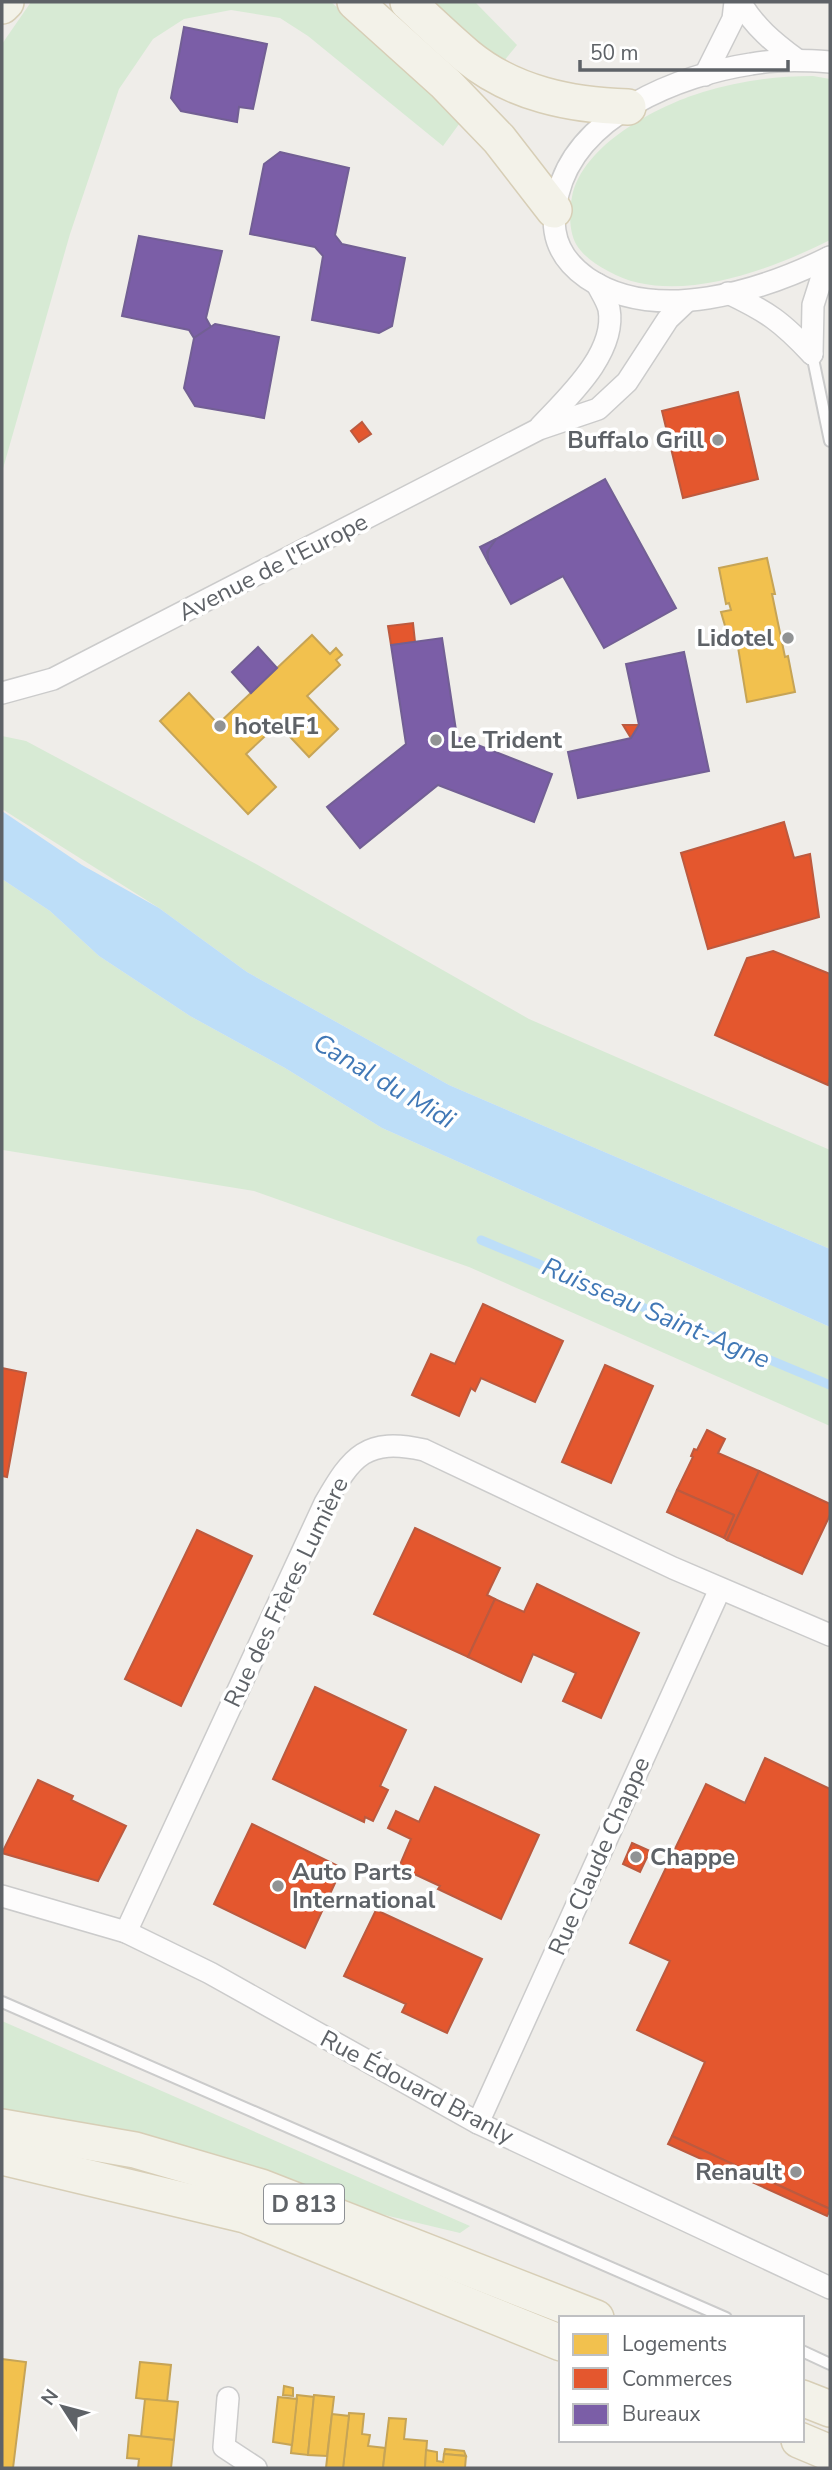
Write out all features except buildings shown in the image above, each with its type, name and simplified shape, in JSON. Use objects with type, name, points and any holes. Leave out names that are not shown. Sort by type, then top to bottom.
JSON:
[{"type":"main road","points":[[2,6],[6,2]]},
{"type":"main road","points":[[355,2],[473,111],[499,139],[554,210]]},
{"type":"main road","points":[[408,2],[469,58],[505,81],[553,98],[589,106],[628,107]]},
{"type":"main road","name":"D 813","points":[[2,2127],[135,2150],[261,2187],[591,2316]]},
{"type":"main road","name":"D 813","points":[[2,2157],[245,2215],[559,2342]]},
{"type":"main road","points":[[804,2399],[830,2409]]},
{"type":"main road","points":[[804,2442],[830,2453]]},
{"type":"street","points":[[705,75],[733,19],[737,2]]},
{"type":"street","points":[[737,2],[770,40],[796,59]]},
{"type":"street","points":[[829,258],[780,280],[728,293],[687,301],[649,300],[616,294],[576,270],[561,250],[555,230],[554,210],[560,184],[569,164],[588,139],[628,107],[665,89],[705,75],[750,64],[796,59],[830,62]]},
{"type":"street","points":[[812,354],[813,305],[829,258]]},
{"type":"street","name":"Avenue de l'Europe","points":[[539,429],[583,381],[601,351],[610,328],[608,307],[597,284]]},
{"type":"street","points":[[728,293],[763,310],[785,325],[812,354]]},
{"type":"street","name":"Avenue de l'Europe","points":[[2,693],[26,688],[66,673],[539,429],[598,409],[627,382],[668,319],[687,301]]},
{"type":"street","name":"Rue des Frères Lumière","points":[[126,1932],[325,1503],[344,1471],[360,1455],[381,1446],[399,1444],[424,1450],[720,1589],[830,1635]]},
{"type":"street","name":"Rue Claude Chappe","points":[[478,2123],[720,1589]]},
{"type":"street","name":"Rue Édouard Branly","points":[[2,1896],[126,1932],[210,1973],[478,2123],[830,2288]]},
{"type":"street","points":[[228,2398],[224,2447],[256,2468]]},
{"type":"lane","points":[[812,354],[830,441]]},
{"type":"lane","points":[[2,2002],[721,2316]]},
{"type":"lane","points":[[804,2352],[830,2364]]},
{"type":"green space","points":[[31,2],[331,2],[462,120],[443,146],[308,36],[280,18],[231,10],[184,19],[153,39],[119,89],[70,234],[2,472],[2,44]]},
{"type":"green space","points":[[433,2],[475,2],[517,45],[504,61],[476,43]]},
{"type":"green space","points":[[813,76],[830,79],[830,240],[750,273],[720,281],[661,286],[633,282],[608,271],[586,256],[576,244],[570,215],[572,197],[579,178],[590,161],[624,130],[665,107],[703,92],[758,80]]},
{"type":"green space","points":[[2,736],[26,741],[256,864],[529,1019],[830,1150],[830,1249],[449,1085],[247,972],[159,908],[2,809]]},
{"type":"green space","points":[[2,879],[50,911],[99,956],[190,1016],[285,1068],[382,1128],[830,1327],[830,1426],[469,1267],[254,1191],[3,1150]]},
{"type":"green space","points":[[2,2021],[470,2226],[460,2233],[2,2115]]},
{"type":"water","name":"Canal du Midi","points":[[2,811],[82,865],[159,908],[247,972],[449,1085],[830,1249],[830,1327],[382,1128],[285,1068],[190,1016],[99,956],[50,911],[2,879]]},
{"type":"waterway","name":"Ruisseau Saint-Agne","points":[[481,1240],[830,1385]]},
{"type":"place","name":"Buffalo Grill","points":[[718,440]]},
{"type":"place","name":"Lidotel","points":[[788,638]]},
{"type":"place","name":"hotelF1","points":[[220,726]]},
{"type":"place","name":"Le Trident","points":[[436,740]]},
{"type":"place","name":"Chappe","points":[[636,1857]]},
{"type":"place","name":"Auto Parts International","points":[[278,1886]]},
{"type":"place","name":"Renault","points":[[796,2172]]}]
